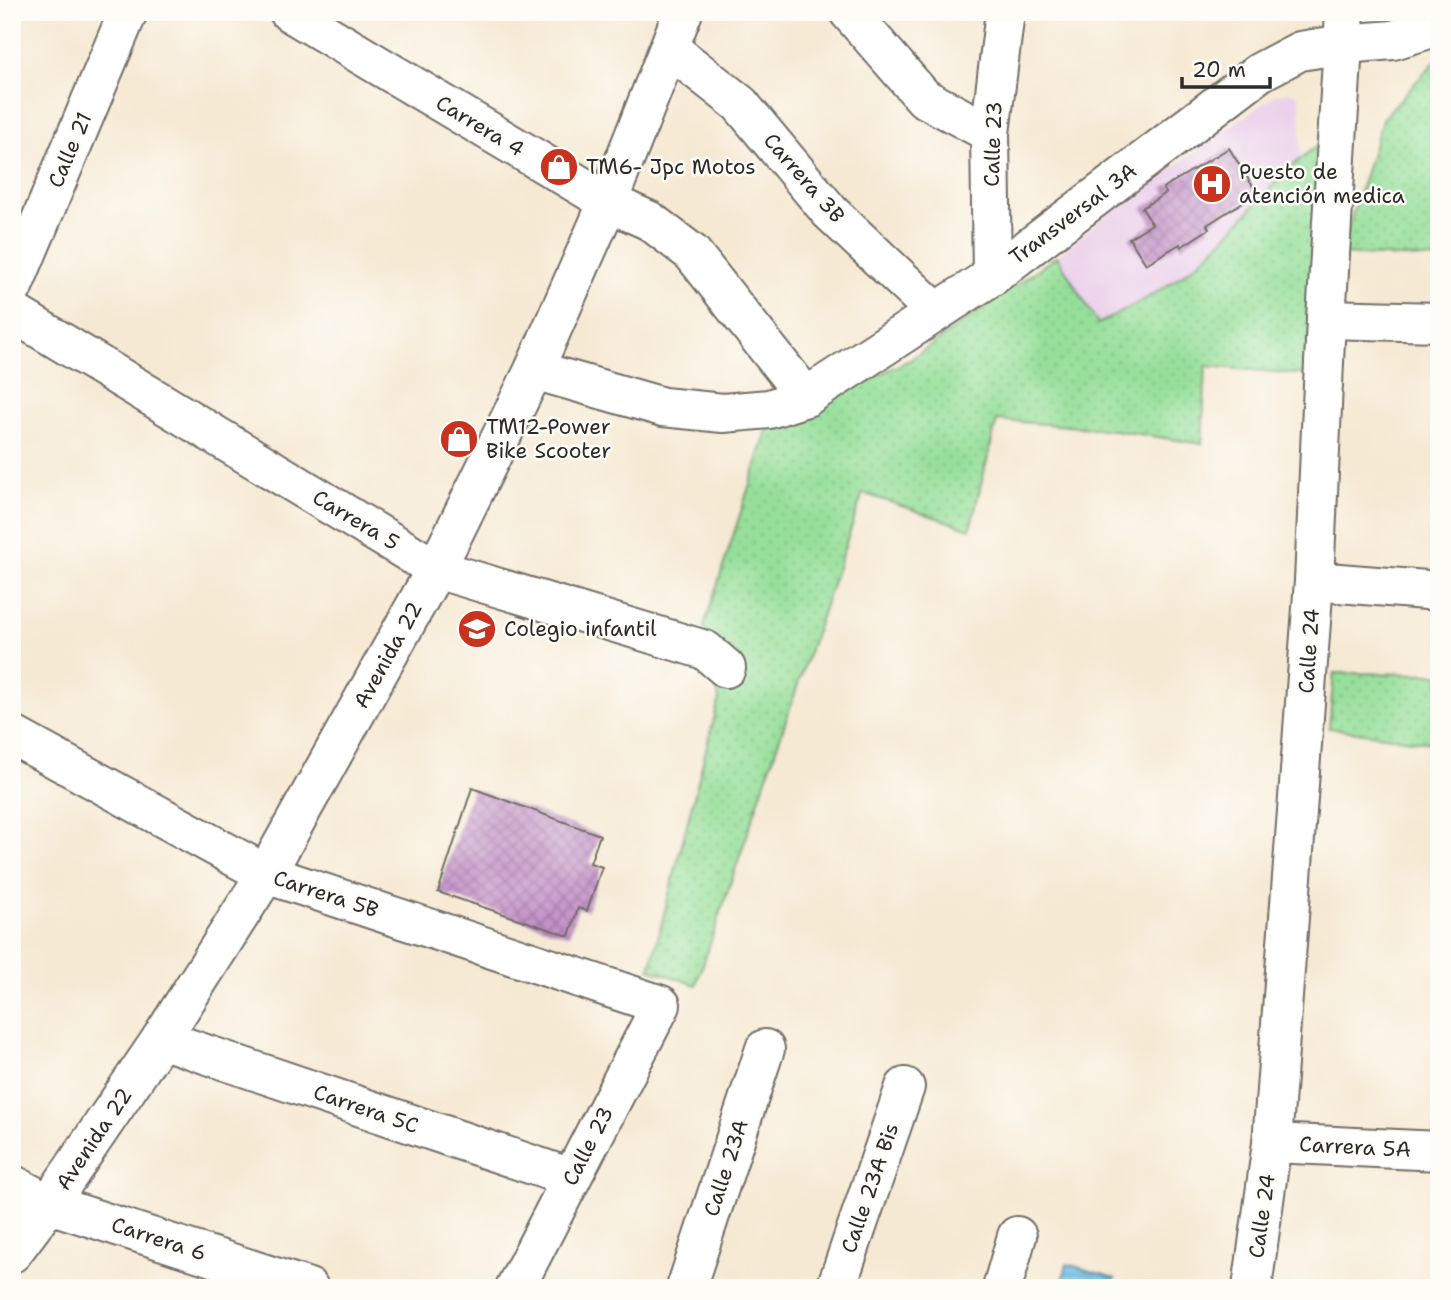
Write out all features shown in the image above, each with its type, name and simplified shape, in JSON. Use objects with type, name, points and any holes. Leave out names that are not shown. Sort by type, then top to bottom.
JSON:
[{"type":"street","name":"Calle 21","points":[[12,289],[128,12]]},
{"type":"street","name":"Carrera 4","points":[[289,12],[608,202],[650,222],[692,253],[806,397]]},
{"type":"street","name":"Avenida 22","points":[[12,1253],[49,1204],[161,1040],[266,874],[436,569],[534,370],[608,202],[683,12]]},
{"type":"street","points":[[849,12],[924,98],[990,134]]},
{"type":"street","name":"Calle 23","points":[[992,276],[990,134],[1005,12]]},
{"type":"street","points":[[1344,28],[1393,40],[1439,26]]},
{"type":"street","name":"Transversal 3A","points":[[534,370],[663,407],[723,413],[769,410],[806,397],[992,276],[1260,72],[1344,28]]},
{"type":"street","name":"Calle 24","points":[[1252,1288],[1272,1143],[1314,581],[1326,319],[1344,28]]},
{"type":"street","name":"Carrera 3B","points":[[670,49],[740,104],[830,212],[935,311]]},
{"type":"street","name":"Carrera 5","points":[[12,312],[436,569],[705,650],[726,668]]},
{"type":"street","points":[[1326,319],[1439,322]]},
{"type":"street","points":[[1314,581],[1439,591]]},
{"type":"street","name":"Carrera 5B","points":[[12,734],[266,874],[661,1005]]},
{"type":"street","name":"Calle 23","points":[[515,1288],[661,1005]]},
{"type":"street","name":"Carrera 5C","points":[[161,1040],[571,1178]]},
{"type":"street","name":"Calle 23A","points":[[686,1288],[765,1049]]},
{"type":"street","name":"Calle 23A Bis","points":[[836,1288],[905,1087]]},
{"type":"street","name":"Carrera 5A","points":[[1272,1143],[1439,1151]]},
{"type":"street","name":"Carrera 6","points":[[12,1184],[49,1204],[309,1288]]},
{"type":"street","points":[[1002,1288],[1017,1236]]},
{"type":"shaded area","name":"Puesto de atención medica","points":[[1288,92],[1298,94],[1300,103],[1301,158],[1206,256],[1163,291],[1098,325],[1057,256],[1111,211],[1275,95]]},
{"type":"green space","points":[[1439,57],[1439,259],[1340,254],[1383,118]]},
{"type":"green space","points":[[1322,142],[1307,375],[1206,366],[1202,444],[1114,430],[997,420],[970,529],[863,493],[696,985],[650,969],[719,699],[704,626],[768,428],[910,360],[1057,256],[1098,324],[1113,317],[1194,266],[1291,168]]},
{"type":"green space","points":[[1334,673],[1439,674],[1439,744],[1329,728]]},
{"type":"water","points":[[1067,1264],[1115,1278],[1112,1288],[1060,1288]]},
{"type":"building","points":[[1229,148],[1257,193],[1207,225],[1209,229],[1181,247],[1180,244],[1146,264],[1129,238],[1152,224],[1142,208],[1166,193],[1163,188]]},
{"type":"building","points":[[472,788],[600,835],[590,863],[602,867],[587,911],[578,908],[569,936],[438,892]]},
{"type":"place","name":"TM6- Jpc Motos","points":[[559,167]]},
{"type":"place","name":"Puesto de atención medica","points":[[1212,184]]},
{"type":"place","name":"TM12-Power Bike Scooter","points":[[459,439]]},
{"type":"place","name":"Colegio infantil","points":[[477,629]]}]
